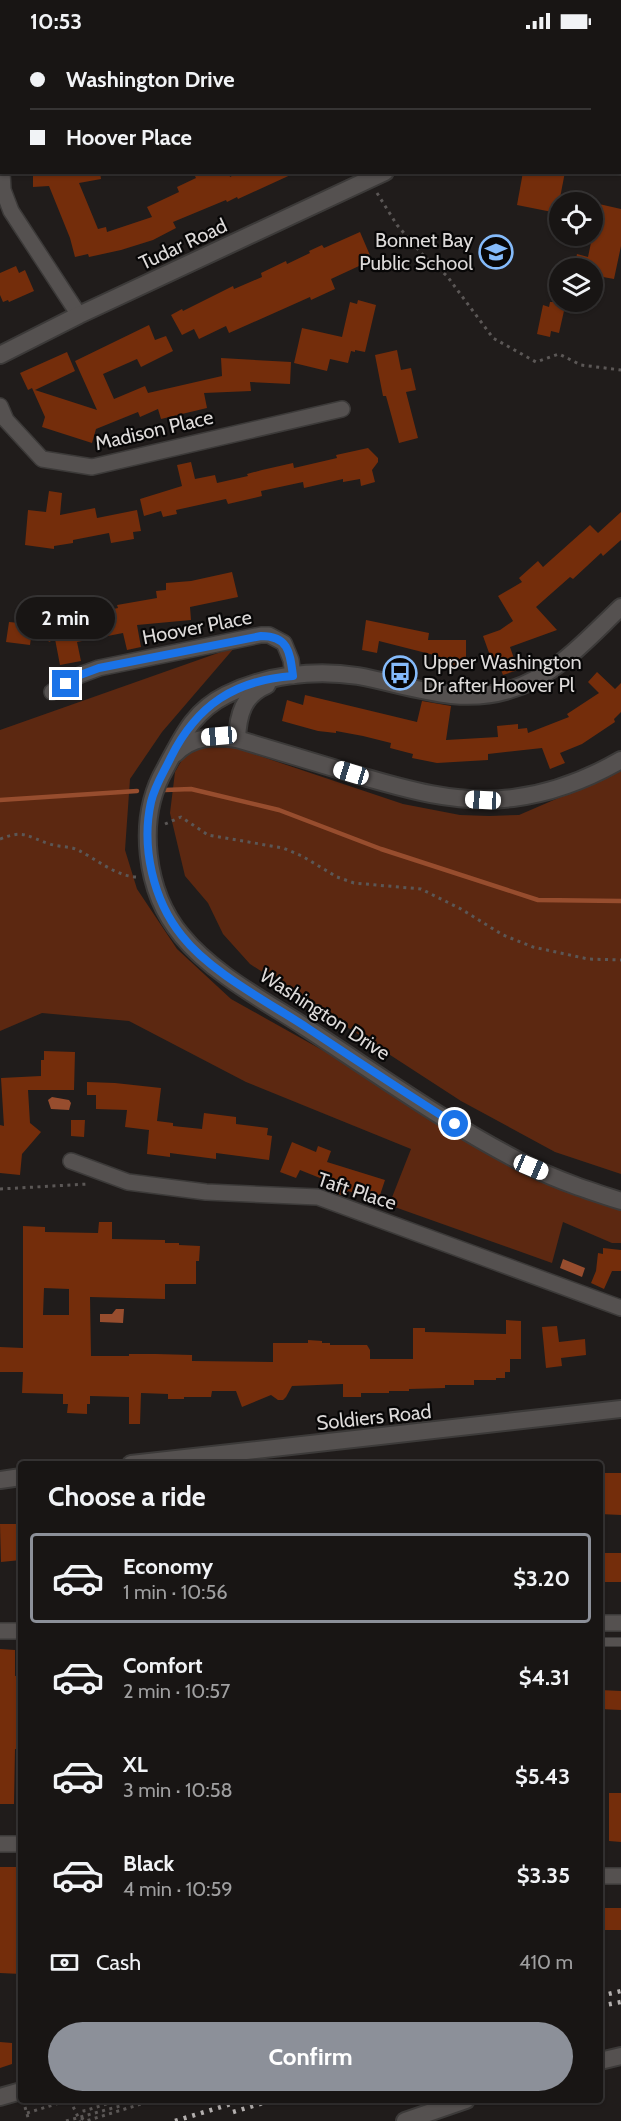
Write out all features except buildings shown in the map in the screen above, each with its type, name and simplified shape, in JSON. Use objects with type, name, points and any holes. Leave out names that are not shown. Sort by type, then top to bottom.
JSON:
[{"type":"street","points":[[2,174],[3,190],[11,211],[79,315]]},
{"type":"street","name":"Tudar Road","points":[[0,355],[79,315],[381,174]]},
{"type":"street","name":"Madison Place","points":[[0,406],[6,420],[42,459],[92,467],[342,409]]},
{"type":"street","points":[[237,739],[241,709],[252,693],[293,676],[329,673],[356,676],[442,695],[465,697],[508,691],[551,670],[621,607]]},
{"type":"street","name":"Hoover Place","points":[[52,692],[80,675],[99,668],[261,636],[279,638],[284,643],[291,660],[293,676]]},
{"type":"street","name":"Washington Drive","points":[[293,676],[273,677],[251,683],[223,696],[205,709],[187,728],[158,779],[148,818],[148,843],[153,876],[167,915],[182,937],[225,974],[484,1142],[540,1171],[621,1201]]},
{"type":"street","points":[[170,759],[181,748],[196,740],[219,736],[237,739],[397,787],[453,798],[483,800],[513,798],[545,792],[573,783],[621,760]]},
{"type":"street","name":"Taft Place","points":[[71,1161],[128,1182],[206,1192],[318,1197],[621,1308]]},
{"type":"street","name":"Soldiers Road","points":[[158,1461],[621,1409]]},
{"type":"street","points":[[0,1480],[18,1477]]},
{"type":"street","points":[[603,1623],[621,1623]]},
{"type":"street","points":[[0,1631],[18,1631]]},
{"type":"street","points":[[0,1844],[18,1844]]},
{"type":"street","points":[[603,1876],[621,1876]]},
{"type":"street","points":[[603,2060],[621,2056]]},
{"type":"street","points":[[0,2097],[18,2099]]},
{"type":"street","points":[[405,2121],[457,2103]]},
{"type":"lane","points":[[603,1642],[621,1642]]},
{"type":"path","points":[[370,180],[397,225],[423,255],[447,276],[493,338],[536,362],[559,354],[581,365],[621,370]]},
{"type":"path","points":[[148,843],[161,832],[166,822],[181,817],[208,835],[283,848],[302,856],[337,877],[354,883],[421,889],[461,909],[503,935],[533,947],[588,959],[621,960]]},
{"type":"path","points":[[0,839],[26,833],[49,844],[75,849],[133,877],[153,876]]},
{"type":"path","points":[[0,1189],[93,1184]]},
{"type":"path","points":[[24,2103],[29,2121]]},
{"type":"path","points":[[27,2113],[60,2103]]},
{"type":"path","points":[[71,2103],[79,2119],[86,2121],[144,2103]]},
{"type":"path","points":[[83,2103],[84,2111],[109,2103]]},
{"type":"path","points":[[66,2121],[120,2106],[120,2103]]},
{"type":"shaded area","points":[[235,647],[162,732],[130,779],[125,850],[137,889],[177,949],[231,999],[340,1060],[425,1112],[621,1207],[621,1243],[612,1243],[563,1222],[552,1263],[389,1205],[411,1149],[246,1082],[129,1021],[42,1013],[0,1031],[0,730]]},
{"type":"shaded area","points":[[236,748],[403,804],[460,815],[519,815],[621,771],[621,1174],[555,1152],[461,1101],[250,964],[223,934],[208,903],[185,876],[170,813],[175,772],[183,758],[195,749]]},
{"type":"shaded area","points":[[52,1097],[69,1100],[71,1103],[69,1110],[51,1109],[48,1100]]},
{"type":"shaded area","points":[[563,1259],[585,1268],[582,1277],[560,1268]]},
{"type":"shaded area","points":[[116,1309],[124,1309],[123,1323],[100,1322],[100,1314],[112,1314]]},
{"type":"waterway","points":[[165,790],[191,789],[279,810],[381,849],[538,900],[621,901]]},
{"type":"waterway","points":[[0,800],[137,791]]},
{"type":"railway","points":[[603,1995],[621,1991]]},
{"type":"railway","points":[[603,2005],[621,2002]]},
{"type":"railway","points":[[175,2121],[234,2103]]},
{"type":"railway","points":[[233,2112],[263,2103]]},
{"type":"place","name":"Bonnet Bay Public School","points":[[496,252]]},
{"type":"place","name":"Upper Washington Dr after Hoover Pl","points":[[400,673]]},
{"type":"route","points":[[66,684],[80,675],[99,668],[261,636],[279,638],[284,643],[291,660],[293,676],[273,677],[251,683],[223,696],[205,709],[183,734],[158,779],[148,818],[148,843],[153,876],[159,895],[167,915],[182,937],[205,959],[455,1124]]}]
